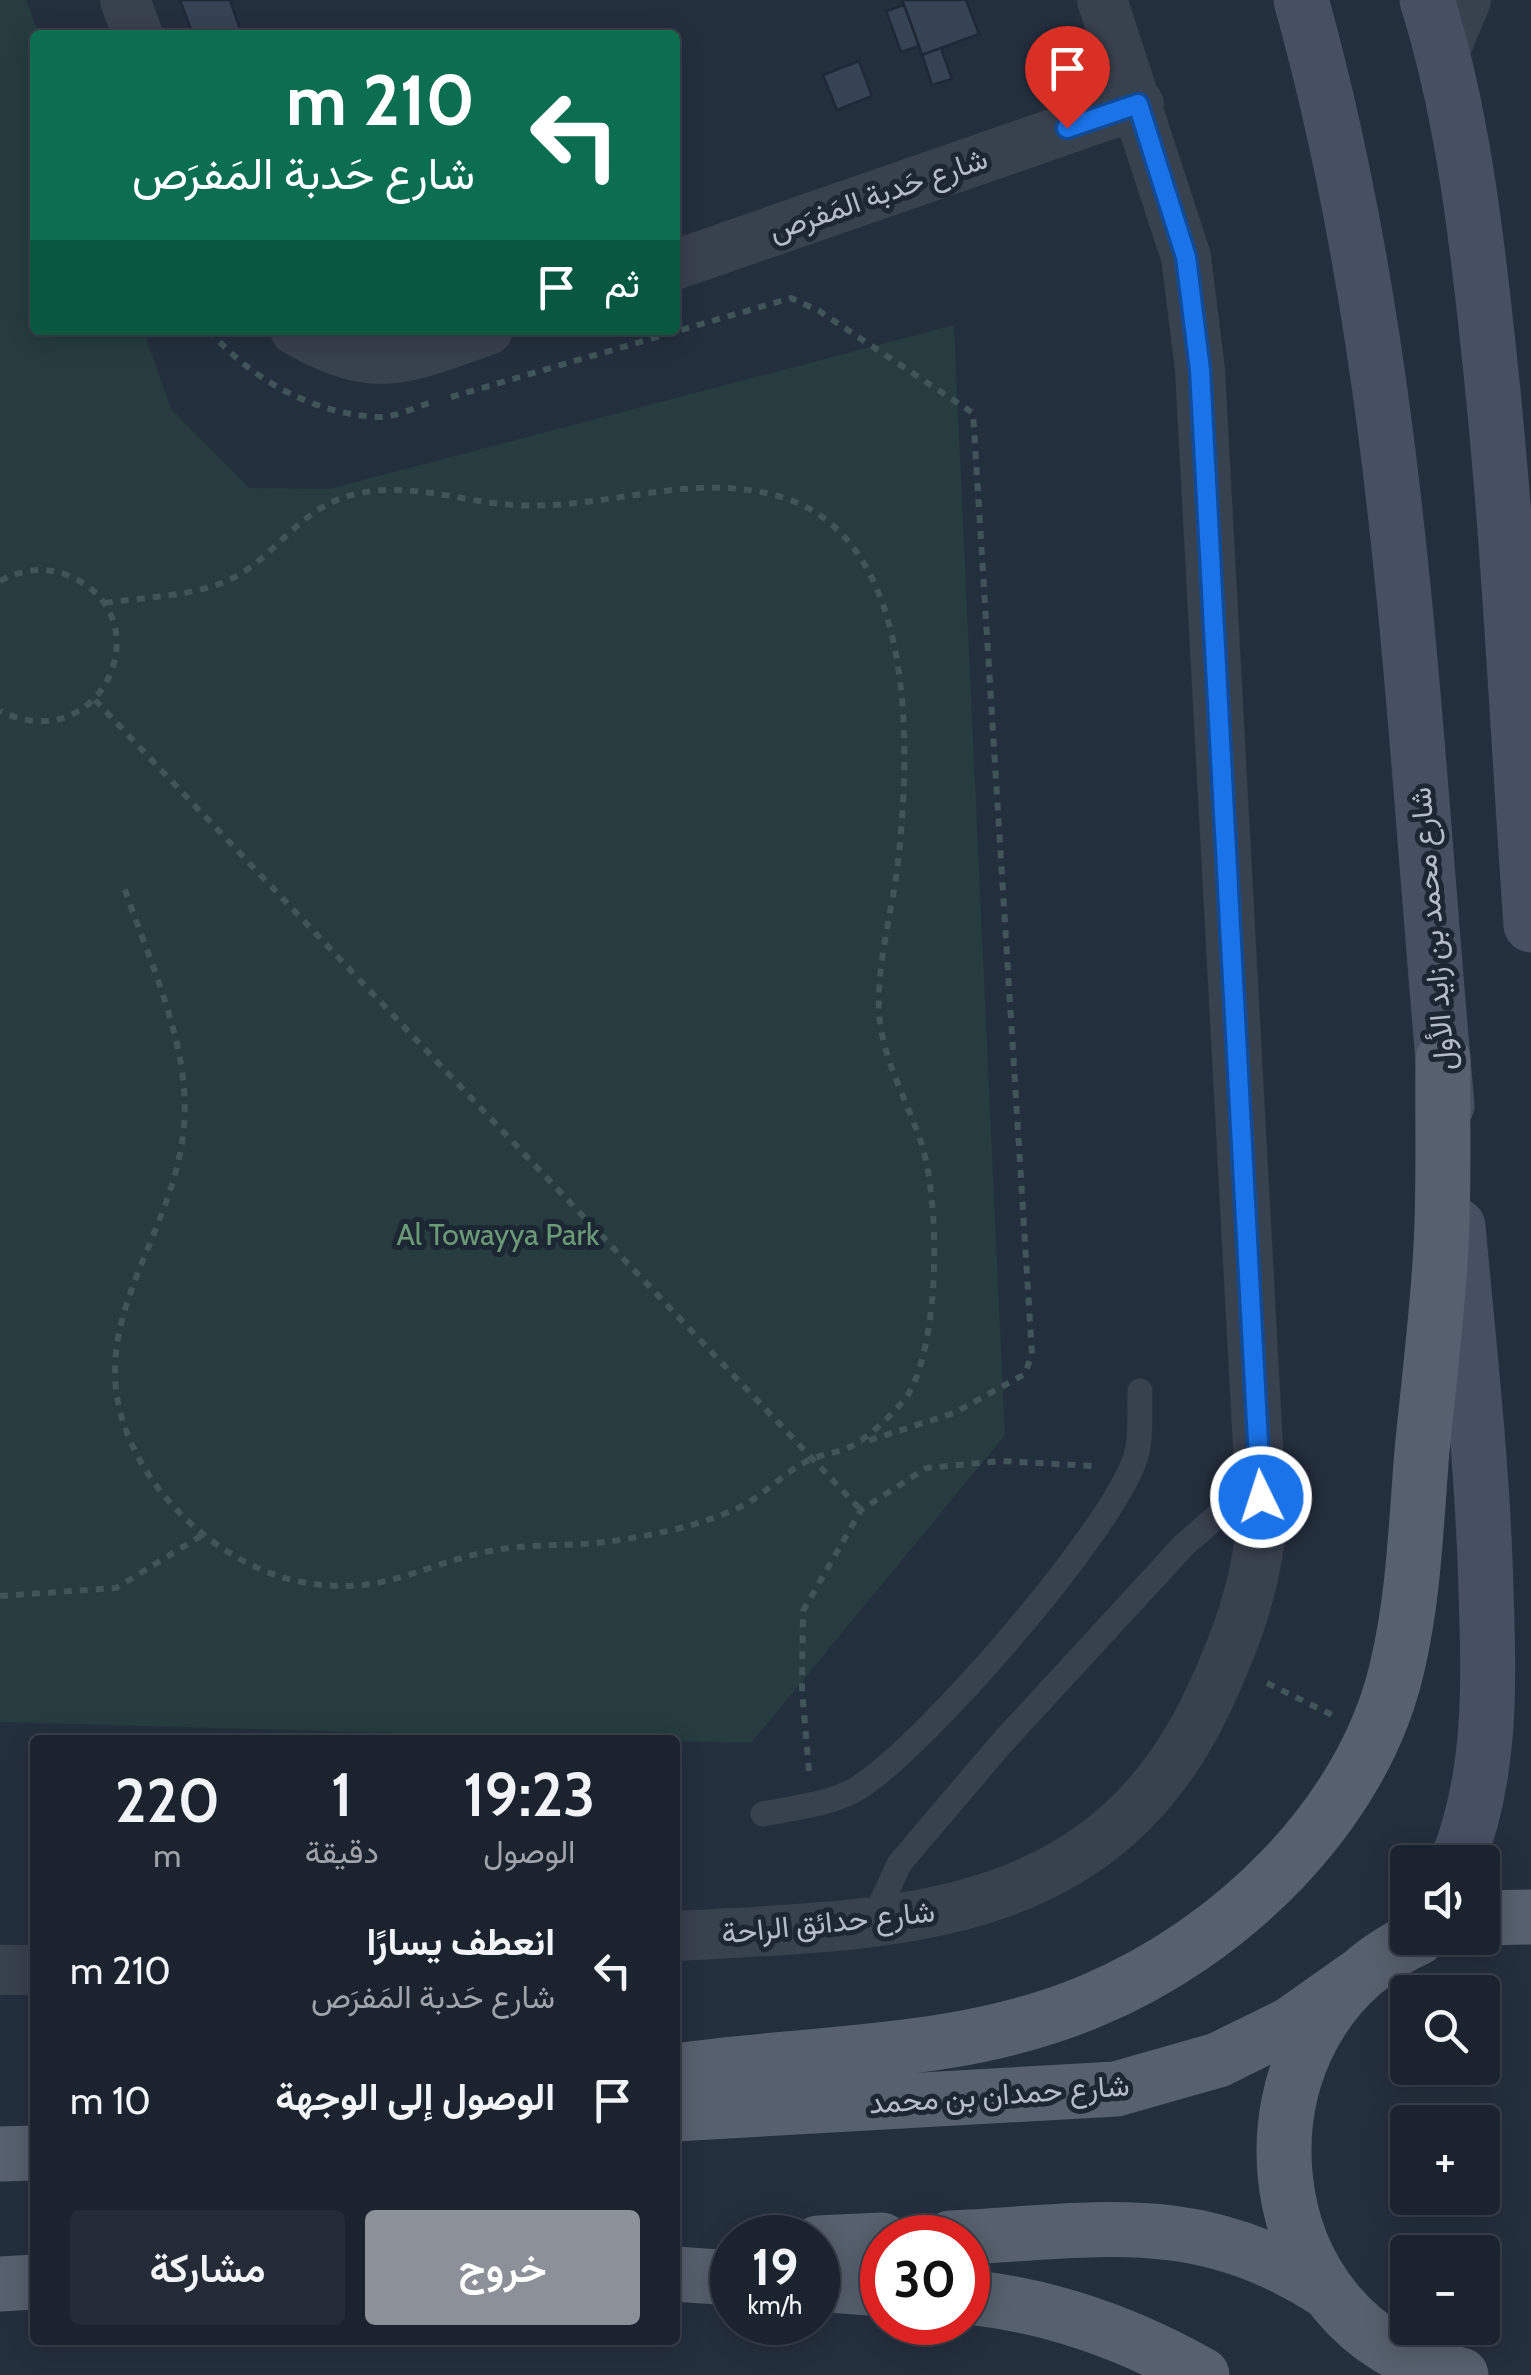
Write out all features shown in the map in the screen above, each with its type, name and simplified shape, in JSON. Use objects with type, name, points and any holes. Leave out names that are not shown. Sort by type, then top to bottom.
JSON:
[{"type":"main road","name":"شارع محمد بن زايد الأول","points":[[1301,0],[1324,81],[1356,237],[1397,505],[1484,1516],[1490,1701],[1480,1784],[1462,1845]]},
{"type":"main road","points":[[1427,0],[1444,54],[1476,233],[1502,466],[1531,925]]},
{"type":"main road","points":[[680,2071],[878,2053],[994,2031],[1089,2002],[1176,1959],[1252,1902],[1314,1832],[1373,1736],[1396,1672],[1412,1585],[1440,1261],[1442,1059]]},
{"type":"main road","points":[[1500,1918],[1531,1917]]},
{"type":"main road","points":[[1378,1958],[1328,2010],[1305,2046],[1290,2087],[1282,2129],[1282,2172],[1291,2214],[1335,2300],[1394,2375]]},
{"type":"main road","name":"شارع حمدان بن محمد","points":[[680,2114],[1116,2089],[1218,2060],[1291,2024],[1378,1958]]},
{"type":"main road","points":[[990,2236],[1145,2228],[1218,2239],[1256,2252],[1335,2300],[1389,2346],[1443,2372],[1461,2375]]},
{"type":"main road","points":[[680,2249],[710,2248]]},
{"type":"main road","points":[[680,2274],[710,2276]]},
{"type":"main road","points":[[0,2284],[30,2282]]},
{"type":"main road","points":[[990,2299],[1095,2325],[1202,2375]]},
{"type":"street","points":[[125,0],[136,30]]},
{"type":"street","name":"شارع حدائق الراحة","points":[[680,1936],[872,1923],[971,1905],[1057,1870],[1131,1818],[1168,1770],[1226,1662],[1257,1572],[1261,1497],[1200,370],[1186,257],[1102,0]]},
{"type":"street","points":[[1444,54],[1466,0]]},
{"type":"street","name":"شارع حَدبة المَفرَص","points":[[680,263],[1138,104]]},
{"type":"street","points":[[303,335],[320,345],[374,362],[430,350],[474,335]]},
{"type":"street","points":[[0,1970],[30,1970]]},
{"type":"lane","points":[[763,1814],[856,1790],[906,1749],[1110,1512],[1136,1456],[1140,1391]]},
{"type":"lane","points":[[872,1923],[899,1864],[1000,1745],[1184,1546],[1221,1513],[1261,1497]]},
{"type":"path","points":[[124,884],[177,1044],[184,1126],[170,1191],[120,1314],[115,1372],[123,1412],[148,1475],[204,1534],[262,1572],[303,1582],[387,1585],[486,1551],[606,1542],[700,1521],[744,1505],[808,1460],[954,1412],[1025,1374],[1032,1354],[974,414],[818,311],[791,298],[680,330]]},
{"type":"path","points":[[213,335],[264,380],[315,404],[380,418],[664,335]]},
{"type":"path","points":[[105,603],[188,592],[222,583],[252,566],[308,514],[338,499],[396,488],[509,505],[563,506],[685,486],[718,486],[784,498],[821,516],[842,534],[875,578],[885,604],[895,660],[902,735],[902,824],[879,1010],[885,1046],[924,1152],[932,1238],[926,1353],[906,1399],[856,1444]]},
{"type":"path","points":[[0,581],[21,570],[53,570],[82,581],[105,603],[115,628],[117,654],[110,679],[95,700],[72,716],[46,723],[19,720],[0,710]]},
{"type":"path","points":[[95,700],[808,1460],[860,1510]]},
{"type":"path","points":[[812,1802],[802,1689],[803,1611],[860,1510],[926,1468],[1001,1460],[1065,1462],[1130,1471]]},
{"type":"path","points":[[0,1596],[116,1588],[204,1534]]},
{"type":"path","points":[[1226,1662],[1373,1736]]},
{"type":"green space","name":"Al Towayya Park","points":[[0,0],[26,0],[37,30],[30,30],[30,335],[145,335],[171,409],[249,488],[329,489],[954,325],[1005,1435],[751,1743],[680,1741],[680,1735],[465,1735],[0,1722]]},
{"type":"building","points":[[180,0],[230,0],[240,30],[191,30]]},
{"type":"building","points":[[902,0],[966,0],[979,34],[922,55]]},
{"type":"building","points":[[904,5],[919,46],[901,52],[886,11]]},
{"type":"building","points":[[941,48],[952,79],[932,85],[922,55]]},
{"type":"building","points":[[859,61],[872,96],[837,110],[823,75]]},
{"type":"route","points":[[1067,128],[1138,104],[1186,257],[1200,370],[1261,1497]]}]
